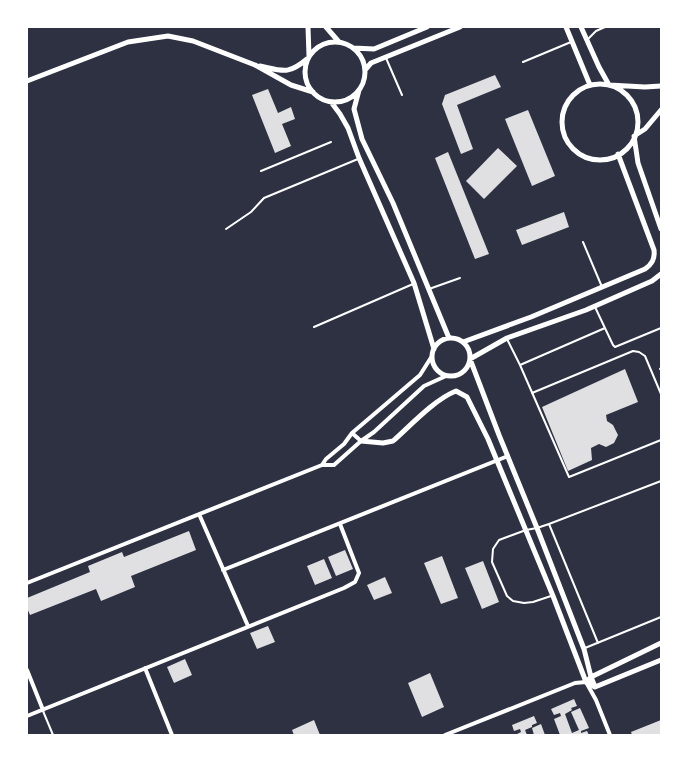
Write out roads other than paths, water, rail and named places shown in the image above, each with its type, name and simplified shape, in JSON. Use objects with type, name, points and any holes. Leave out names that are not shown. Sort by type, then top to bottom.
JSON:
[{"type":"street","points":[[308,27],[309,57],[305,72],[306,80],[312,92]]},
{"type":"street","points":[[326,27],[339,42]]},
{"type":"street","points":[[353,48],[374,49],[427,27]]},
{"type":"street","points":[[449,338],[428,290],[394,203],[362,139],[354,109],[365,70],[371,62],[460,27]]},
{"type":"street","points":[[566,27],[590,85]]},
{"type":"street","points":[[581,27],[599,67],[610,85],[622,92],[632,103],[636,112],[637,122],[634,136],[638,163],[661,229]]},
{"type":"street","points":[[27,81],[128,42],[168,36],[193,41],[255,65],[280,71],[294,69],[309,57],[315,49],[322,45],[330,42],[339,42],[353,48],[361,58],[365,70]]},
{"type":"street","points":[[255,65],[291,85],[312,92],[323,100],[331,102],[347,100],[359,90]]},
{"type":"street","points":[[661,86],[646,87],[600,84],[581,88],[568,101],[564,109],[562,127],[569,144],[576,151],[583,156],[601,159],[618,154],[626,148],[634,136],[645,129],[661,110]]},
{"type":"street","points":[[331,102],[348,128],[359,158],[414,284],[434,349]]},
{"type":"street","points":[[463,342],[531,317],[650,266],[655,256],[618,154]]},
{"type":"street","points":[[470,359],[507,338],[595,306],[652,281],[661,274]]},
{"type":"street","points":[[27,583],[322,465],[334,465],[361,441],[374,432],[424,386],[446,376],[453,376],[464,371],[468,366],[470,353],[463,342],[449,338],[437,344],[432,356],[420,375],[352,433],[344,444],[326,459],[322,465]]},
{"type":"street","points":[[432,356],[436,368],[440,373],[446,376]]},
{"type":"street","points":[[470,359],[475,369],[479,386],[537,528],[584,649],[591,677],[596,688]]},
{"type":"street","points":[[352,433],[361,441],[383,443],[393,441],[440,400],[456,391],[467,397],[497,460],[553,596],[586,682],[596,700],[610,735]]},
{"type":"street","points":[[223,570],[508,456]]},
{"type":"street","points":[[199,514],[248,626]]},
{"type":"street","points":[[27,716],[344,588],[355,582],[359,573],[340,524]]},
{"type":"street","points":[[586,682],[591,677],[661,643]]},
{"type":"street","points":[[596,688],[661,660]]},
{"type":"street","points":[[145,668],[172,735]]},
{"type":"street","points":[[27,670],[43,710]]},
{"type":"street","points":[[445,735],[575,683],[586,682],[596,688]]},
{"type":"lane","points":[[587,39],[596,31],[605,27]]},
{"type":"lane","points":[[523,62],[572,41]]},
{"type":"lane","points":[[386,57],[402,95]]},
{"type":"lane","points":[[260,171],[331,142]]},
{"type":"lane","points":[[226,229],[251,212],[264,198],[359,158]]},
{"type":"lane","points":[[583,242],[602,287]]},
{"type":"lane","points":[[428,290],[460,278]]},
{"type":"lane","points":[[314,327],[414,284]]},
{"type":"lane","points":[[595,306],[615,347],[661,328]]},
{"type":"lane","points":[[520,365],[605,328]]},
{"type":"lane","points":[[507,338],[569,477],[661,440]]},
{"type":"lane","points":[[532,393],[633,351],[639,352],[645,356],[661,394]]},
{"type":"lane","points":[[553,596],[524,603],[513,601],[507,596],[492,562],[493,549],[499,540],[526,530],[549,524],[661,481]]},
{"type":"lane","points":[[549,524],[598,643]]},
{"type":"lane","points":[[584,649],[661,616]]},
{"type":"lane","points":[[43,710],[53,735]]}]
